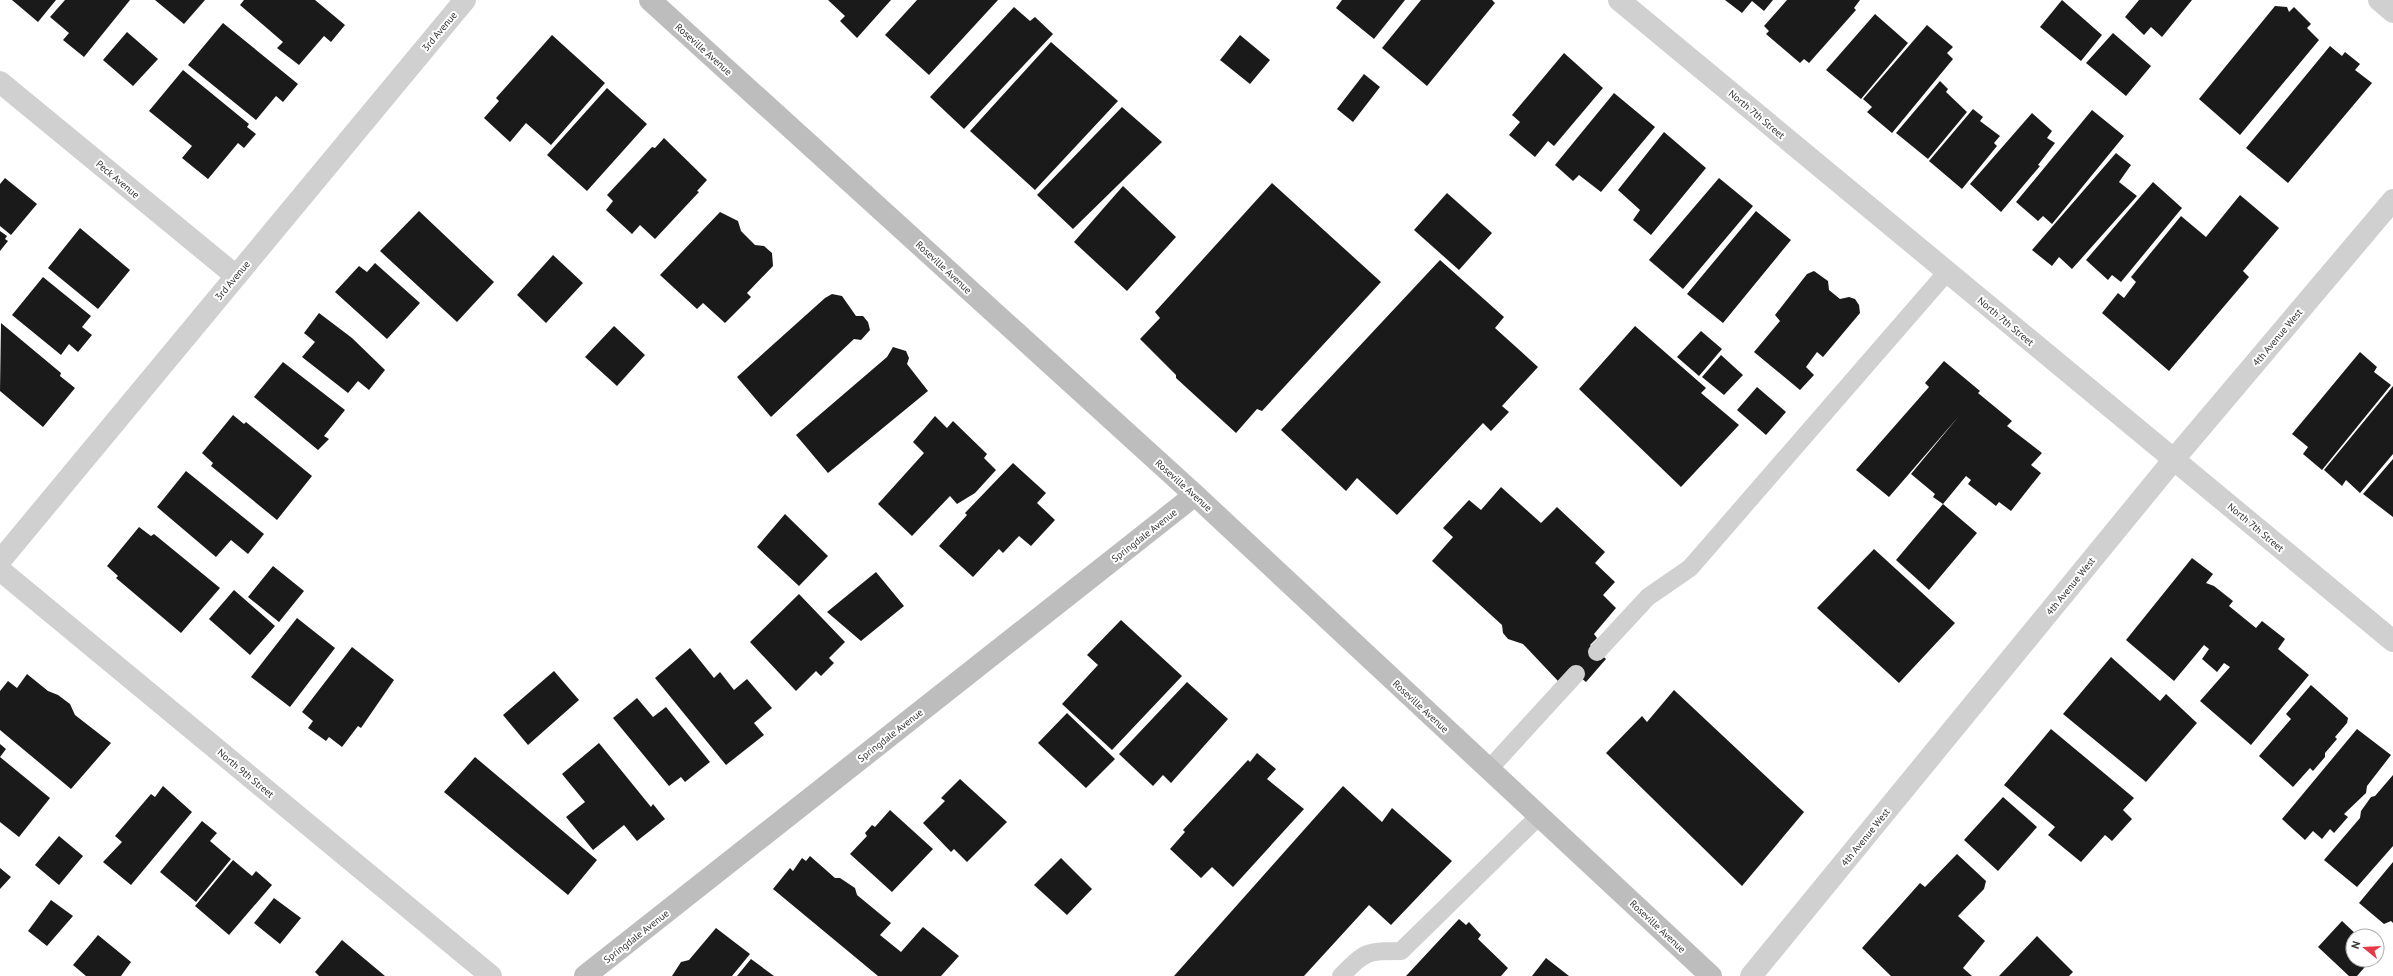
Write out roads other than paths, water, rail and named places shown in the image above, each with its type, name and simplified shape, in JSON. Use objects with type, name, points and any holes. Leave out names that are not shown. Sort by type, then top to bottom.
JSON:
[{"type":"street","name":"3rd Avenue","points":[[0,561],[465,0]]},
{"type":"street","name":"Roseville Avenue","points":[[650,0],[1195,495],[1711,976]]},
{"type":"street","name":"North 7th Street","points":[[1619,0],[2393,641]]},
{"type":"street","points":[[2379,0],[2393,12]]},
{"type":"street","name":"Peck Avenue","points":[[0,82],[236,276]]},
{"type":"street","name":"4th Avenue West","points":[[1751,976],[2174,460],[2393,200]]},
{"type":"street","name":"Springdale Avenue","points":[[585,976],[1195,495]]},
{"type":"street","name":"North 9th Street","points":[[0,570],[492,976]]},
{"type":"lane","points":[[1597,652],[1648,597],[1690,568],[1947,272]]},
{"type":"lane","points":[[1489,769],[1576,674]]},
{"type":"lane","points":[[1341,976],[1362,955],[1373,952],[1401,951],[1539,816]]}]
